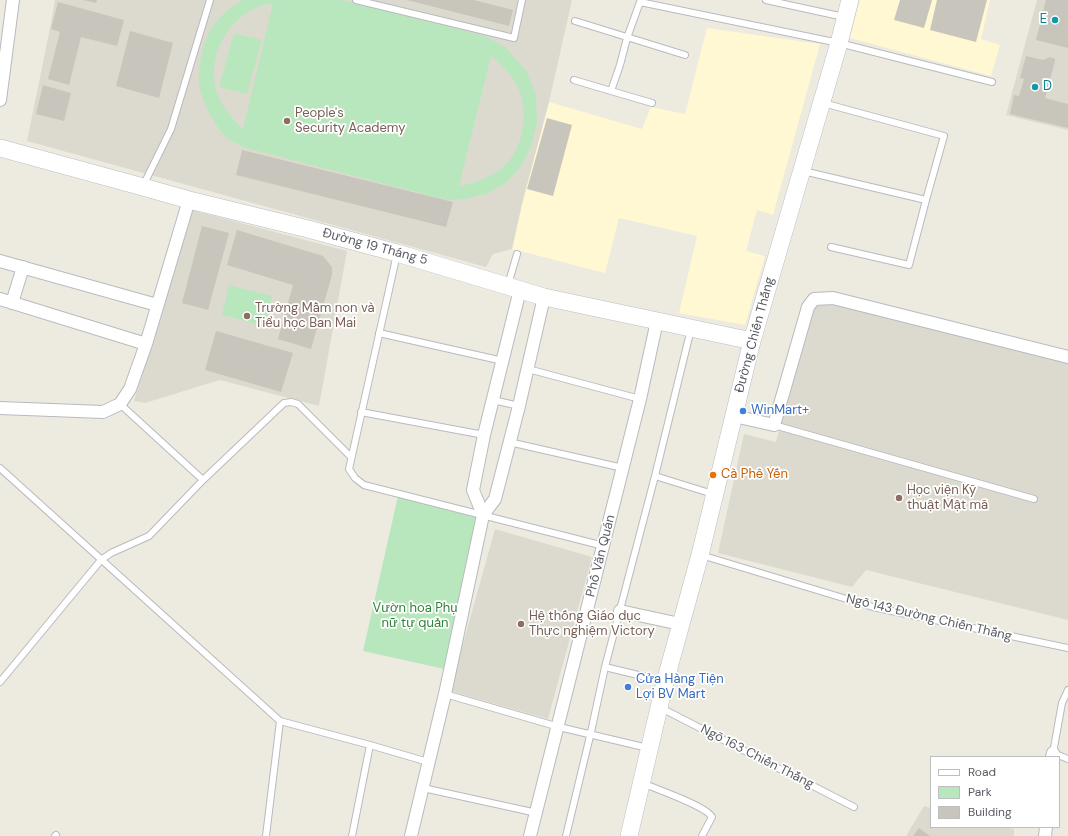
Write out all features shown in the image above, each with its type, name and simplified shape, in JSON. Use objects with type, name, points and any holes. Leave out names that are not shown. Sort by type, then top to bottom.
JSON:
[{"type":"street","points":[[0,100],[13,0]]},
{"type":"street","name":"Đường Chiến Thắng","points":[[629,836],[665,682],[700,555],[752,341],[839,43],[850,0]]},
{"type":"street","name":"Đường 19 Tháng 5","points":[[0,148],[189,200],[308,229],[397,253],[544,296],[752,341]]},
{"type":"street","points":[[0,408],[103,412],[120,404],[130,389],[146,344],[189,200]]},
{"type":"street","points":[[0,261],[157,305]]},
{"type":"street","points":[[12,303],[23,268]]},
{"type":"street","points":[[483,515],[473,490],[484,435],[503,361],[514,287]]},
{"type":"street","points":[[411,836],[445,694],[483,515],[495,499],[528,369],[544,296]]},
{"type":"street","points":[[734,416],[774,425],[808,307],[814,299],[833,298],[1068,356]]},
{"type":"street","points":[[0,299],[146,344]]},
{"type":"street","name":"Phố Văn Quán","points":[[530,836],[604,546],[640,399],[657,321]]},
{"type":"street","points":[[620,611],[680,624]]},
{"type":"lane","points":[[143,187],[171,129],[210,0]]},
{"type":"lane","points":[[356,0],[514,38],[522,0]]},
{"type":"lane","points":[[766,0],[845,18]]},
{"type":"lane","points":[[611,91],[627,38],[640,2],[839,43],[992,82]]},
{"type":"lane","points":[[575,21],[685,55]]},
{"type":"lane","points":[[574,80],[652,103]]},
{"type":"lane","points":[[821,103],[944,136],[909,265],[831,247]]},
{"type":"lane","points":[[802,170],[926,200]]},
{"type":"lane","points":[[397,253],[351,457],[349,469],[354,478],[364,485],[604,546]]},
{"type":"lane","points":[[514,287],[517,254]]},
{"type":"lane","points":[[566,836],[605,667],[655,476],[691,328]]},
{"type":"lane","points":[[379,333],[503,361]]},
{"type":"lane","points":[[528,369],[640,399]]},
{"type":"lane","points":[[493,400],[519,406]]},
{"type":"lane","points":[[0,682],[101,560],[111,553],[149,536],[203,480],[284,403],[291,402],[298,404],[351,457]]},
{"type":"lane","points":[[120,404],[203,480]]},
{"type":"lane","points":[[361,412],[484,435]]},
{"type":"lane","points":[[774,425],[1034,499]]},
{"type":"lane","points":[[509,442],[623,468]]},
{"type":"lane","points":[[0,468],[280,722],[370,745],[428,762]]},
{"type":"lane","points":[[655,476],[714,494]]},
{"type":"lane","name":"Ngõ 143 Đường Chiến Thắng","points":[[700,555],[873,607],[1068,648]]},
{"type":"lane","points":[[605,667],[665,682]]},
{"type":"lane","points":[[1052,755],[1062,703],[1068,690]]},
{"type":"lane","points":[[445,694],[559,727],[650,748]]},
{"type":"lane","name":"Ngõ 163 Chiến Thắng","points":[[660,707],[854,807]]},
{"type":"lane","points":[[266,836],[280,722]]},
{"type":"lane","points":[[352,836],[370,745]]},
{"type":"lane","points":[[642,783],[702,808],[712,815],[711,821],[702,836]]},
{"type":"lane","points":[[422,788],[537,813]]},
{"type":"shaded area","name":"People's Security Academy","points":[[55,0],[572,0],[549,102],[522,204],[512,249],[493,254],[486,267],[27,141]]},
{"type":"shaded area","points":[[860,0],[990,0],[981,39],[1000,45],[991,76],[850,38]]},
{"type":"shaded area","points":[[1037,0],[1068,0],[1068,130],[1006,115]]},
{"type":"shaded area","points":[[707,28],[820,44],[773,215],[757,210],[746,251],[765,256],[745,325],[679,313],[697,236],[619,218],[605,273],[512,249],[522,204],[549,102],[642,129],[651,107],[685,114]]},
{"type":"shaded area","name":"Trường Mầm non và Tiểu học Ban Mai","points":[[192,210],[347,251],[319,406],[220,380],[145,403],[134,401]]},
{"type":"shaded area","name":"Học viện Kỹ thuật Mật mã","points":[[818,301],[1068,363],[1068,620],[866,570],[852,587],[718,553],[744,434],[776,442],[811,306]]},
{"type":"shaded area","name":"Hệ thống Giáo dục Thực nghiệm Victory","points":[[495,529],[592,557],[548,719],[450,691]]},
{"type":"shaded area","points":[[924,806],[930,808],[930,828],[1014,829],[1014,836],[906,836]]},
{"type":"green space","points":[[243,0],[342,0],[485,36],[505,47],[526,70],[536,95],[537,123],[531,146],[522,165],[506,183],[488,193],[465,199],[447,200],[246,148],[231,141],[214,122],[204,103],[200,90],[199,75],[203,48],[209,32],[223,15]],"holes":[[[273,3],[243,129],[242,129],[219,98],[215,86],[214,72],[216,58],[220,44],[236,21],[259,6]],[[491,56],[508,72],[520,92],[524,112],[520,141],[510,159],[494,174],[459,186]]]},
{"type":"green space","points":[[234,33],[262,40],[247,94],[219,87]]},
{"type":"green space","points":[[229,285],[272,296],[264,326],[222,315]]},
{"type":"green space","name":"Vườn hoa Phụ nữ tự quản","points":[[398,496],[480,516],[449,670],[363,651]]},
{"type":"building","points":[[83,0],[97,0],[96,3]]},
{"type":"building","points":[[407,0],[474,0],[513,10],[509,26]]},
{"type":"building","points":[[900,0],[932,0],[924,28],[894,20]]},
{"type":"building","points":[[937,0],[987,0],[976,42],[930,30]]},
{"type":"building","name":"E","points":[[1046,0],[1068,0],[1068,48],[1036,40]]},
{"type":"building","points":[[58,2],[124,20],[117,46],[81,37],[69,85],[48,79],[60,32],[51,29]]},
{"type":"building","points":[[130,31],[173,43],[159,98],[116,86]]},
{"type":"building","name":"D","points":[[1026,56],[1043,60],[1050,57],[1055,59],[1045,98],[1068,104],[1068,128],[1010,114],[1014,95],[1019,96],[1024,79],[1020,78]]},
{"type":"building","points":[[43,85],[71,93],[64,121],[36,114]]},
{"type":"building","points":[[547,118],[572,125],[553,196],[527,189]]},
{"type":"building","points":[[242,150],[453,202],[446,227],[236,175]]},
{"type":"building","points":[[202,226],[229,233],[208,310],[182,303]]},
{"type":"building","points":[[237,230],[323,256],[332,267],[332,275],[311,349],[278,339],[293,285],[227,265]]},
{"type":"building","points":[[216,331],[293,353],[281,392],[205,370]]},
{"type":"building","points":[[919,828],[930,836],[913,836]]},
{"type":"place","name":"E","points":[[1055,20]]},
{"type":"place","name":"D","points":[[1035,87]]},
{"type":"place","name":"People's Security Academy","points":[[287,121]]},
{"type":"place","name":"Trường Mầm non và Tiểu học Ban Mai","points":[[247,316]]},
{"type":"place","name":"WinMart+","points":[[743,411]]},
{"type":"place","name":"Cà Phê Yến","points":[[713,475]]},
{"type":"place","name":"Học viện Kỹ thuật Mật mã","points":[[899,498]]},
{"type":"place","name":"Hệ thống Giáo dục Thực nghiệm Victory","points":[[521,624]]},
{"type":"place","name":"Cửa Hàng Tiện Lợi BV Mart","points":[[628,687]]}]
